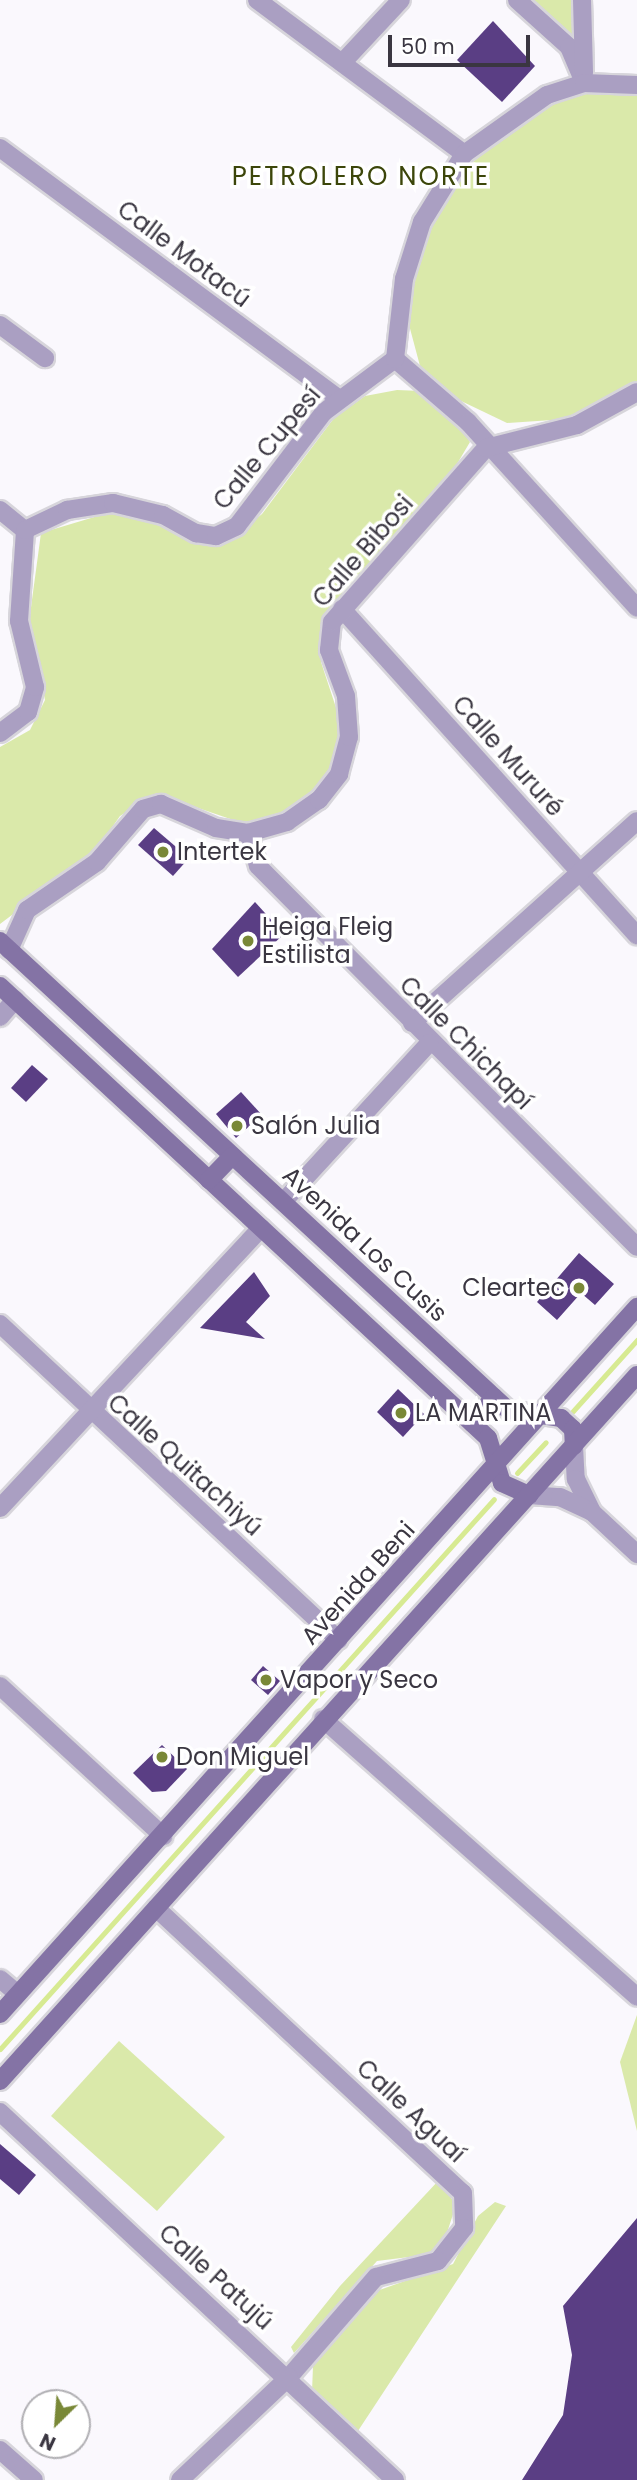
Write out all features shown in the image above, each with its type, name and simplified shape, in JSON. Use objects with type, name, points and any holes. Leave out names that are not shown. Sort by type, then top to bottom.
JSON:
[{"type":"street","points":[[257,0],[464,154]]},
{"type":"street","points":[[342,63],[401,0]]},
{"type":"street","points":[[517,0],[569,47],[584,83]]},
{"type":"street","points":[[582,0],[584,83]]},
{"type":"street","points":[[637,85],[584,83],[547,95],[464,154],[422,222],[404,279],[395,359],[468,422],[486,448],[637,608]]},
{"type":"street","name":"Calle Motacú","points":[[0,148],[339,400]]},
{"type":"street","points":[[0,325],[45,358]]},
{"type":"street","name":"Calle Cupesí","points":[[25,530],[67,510],[113,503],[150,510],[196,533],[227,532],[246,519],[309,430],[339,400],[395,359]]},
{"type":"street","points":[[486,448],[578,425],[637,392]]},
{"type":"street","name":"Calle Bibosi","points":[[5,946],[27,910],[97,862],[143,809],[161,804],[216,828],[248,833],[295,818],[339,774],[350,720],[328,639],[342,610],[486,448]]},
{"type":"street","points":[[0,510],[25,530],[19,621],[35,687],[28,712],[0,733]]},
{"type":"street","name":"Calle Mururé","points":[[342,610],[637,935]]},
{"type":"street","points":[[412,1023],[637,821]]},
{"type":"street","name":"Calle Chichapí","points":[[248,833],[258,866],[429,1043],[637,1247]]},
{"type":"street","name":"Avenida Los Cusis","points":[[5,946],[494,1397],[518,1415],[542,1415],[566,1421],[574,1446]]},
{"type":"street","points":[[0,986],[488,1438],[495,1468],[507,1488],[529,1495],[560,1497],[592,1512],[637,1554]]},
{"type":"street","points":[[0,1017],[15,1000]]},
{"type":"street","points":[[283,1202],[429,1043]]},
{"type":"street","points":[[209,1180],[232,1156]]},
{"type":"street","points":[[0,1508],[261,1228]]},
{"type":"street","name":"Avenida Beni","points":[[0,2014],[495,1468],[637,1307]]},
{"type":"street","name":"Calle Quitachiyú","points":[[0,1324],[90,1412],[339,1640]]},
{"type":"street","points":[[0,2081],[323,1719],[637,1375]]},
{"type":"street","points":[[472,1423],[494,1397]]},
{"type":"street","points":[[574,1446],[576,1479],[592,1512]]},
{"type":"street","points":[[0,1686],[163,1836]]},
{"type":"street","points":[[323,1719],[637,1997]]},
{"type":"street","name":"Calle Aguaí","points":[[156,1908],[463,2193],[464,2228],[438,2261],[376,2277],[289,2377],[180,2480]]},
{"type":"street","points":[[0,1979],[18,1994]]},
{"type":"street","name":"Calle Patujú","points":[[0,2112],[289,2377],[296,2393],[395,2480]]},
{"type":"street","points":[[0,2450],[34,2480]]},
{"type":"green space","points":[[531,0],[576,0],[578,34],[572,35]]},
{"type":"green space","points":[[592,92],[637,92],[637,384],[616,401],[567,419],[507,423],[459,400],[420,366],[408,321],[414,280],[432,221],[469,165],[541,108]]},
{"type":"green space","points":[[397,390],[421,391],[454,418],[470,442],[454,469],[326,618],[321,662],[342,726],[338,756],[316,792],[281,816],[242,823],[166,797],[149,798],[120,816],[94,853],[0,924],[0,747],[30,730],[45,700],[29,622],[41,533],[111,512],[155,519],[203,544],[230,540],[262,514],[334,418],[365,396]]},
{"type":"green space","points":[[637,2015],[637,2131],[620,2062]]},
{"type":"green space","points":[[119,2041],[225,2137],[157,2211],[51,2116]]},
{"type":"green space","points":[[439,2180],[456,2205],[443,2245],[425,2255],[377,2261],[294,2353],[291,2347],[340,2286]]},
{"type":"green space","points":[[495,2202],[506,2206],[354,2437],[312,2392],[313,2366],[371,2293],[453,2264],[478,2216]]},
{"type":"building","points":[[493,21],[535,66],[502,102],[457,60]]},
{"type":"building","name":"Intertek","points":[[154,828],[189,858],[173,876],[138,845]]},
{"type":"building","name":"Heiga Fleig Estilista","points":[[255,902],[284,934],[238,977],[212,949]]},
{"type":"building","points":[[32,1065],[48,1079],[26,1102],[11,1088]]},
{"type":"building","points":[[241,1092],[262,1115],[236,1138],[216,1114]]},
{"type":"building","name":"Cleartec","points":[[579,1253],[614,1284],[595,1305],[581,1293],[557,1320],[537,1302]]},
{"type":"building","points":[[254,1272],[270,1296],[246,1322],[265,1339],[200,1328]]},
{"type":"building","name":"LA MARTINA","points":[[398,1389],[424,1414],[403,1437],[377,1412]]},
{"type":"building","name":"Vapor y Seco","points":[[263,1666],[280,1681],[268,1695],[251,1680]]},
{"type":"building","name":"Don Miguel","points":[[162,1745],[187,1769],[166,1791],[152,1792],[133,1773]]},
{"type":"building","points":[[0,2144],[36,2175],[19,2195],[0,2179]]},
{"type":"building","points":[[637,2218],[637,2480],[522,2480],[563,2415],[572,2355],[563,2306]]},
{"type":"waterway","points":[[573,1411],[637,1340]]},
{"type":"waterway","points":[[517,1473],[546,1442]]},
{"type":"waterway","points":[[0,2049],[494,1499]]},
{"type":"place","name":"Intertek","points":[[163,852]]},
{"type":"place","name":"Heiga Fleig Estilista","points":[[248,941]]},
{"type":"place","name":"Salón Julia","points":[[237,1126]]},
{"type":"place","name":"Cleartec","points":[[579,1288]]},
{"type":"place","name":"LA MARTINA","points":[[401,1413]]},
{"type":"place","name":"Vapor y Seco","points":[[266,1680]]},
{"type":"place","name":"Don Miguel","points":[[162,1757]]},
{"type":"district","name":"PETROLERO NORTE","points":[[361,177]]}]
